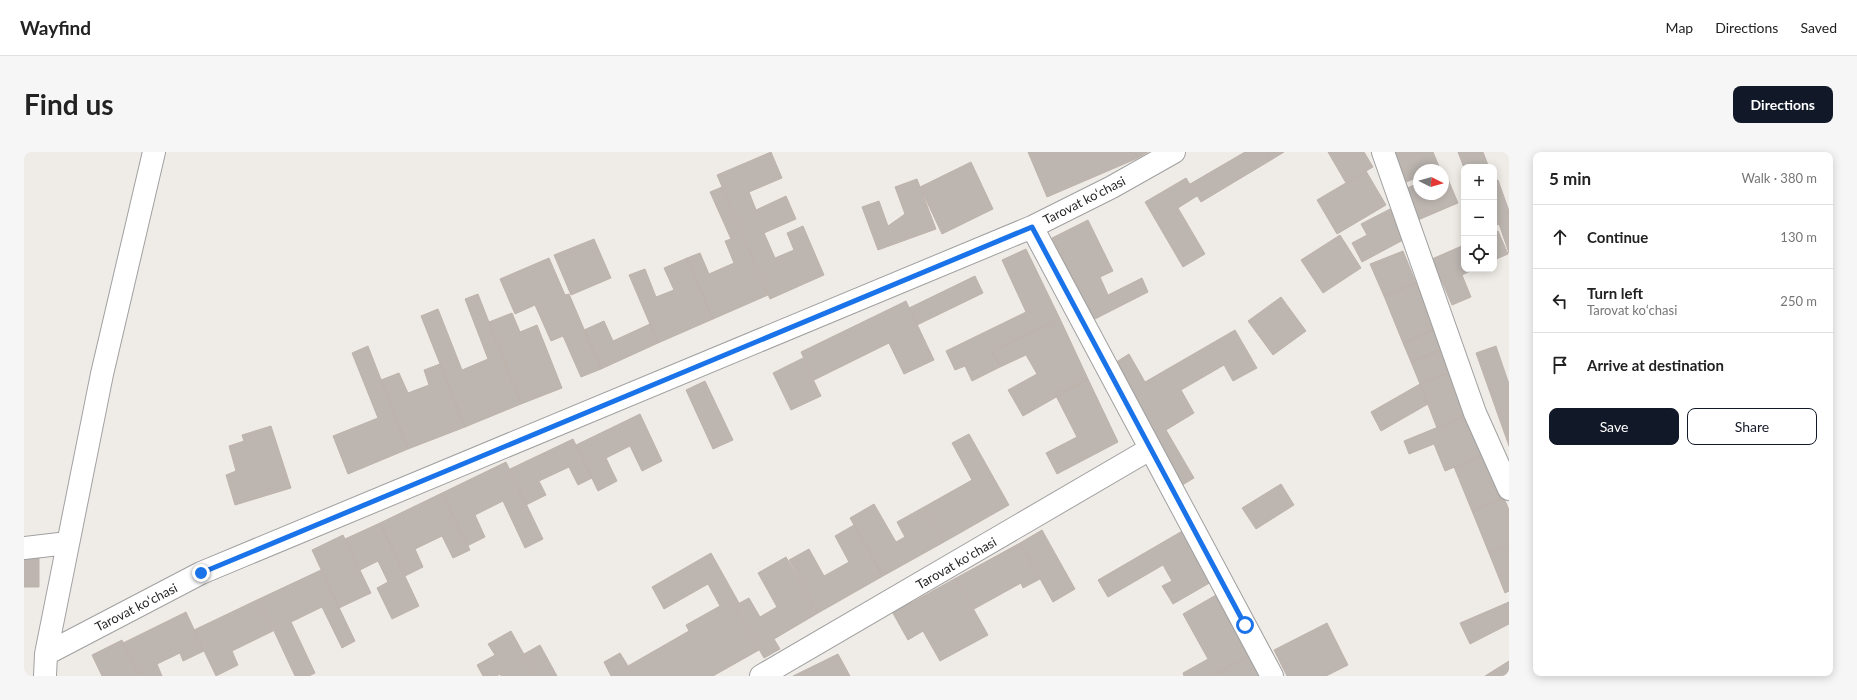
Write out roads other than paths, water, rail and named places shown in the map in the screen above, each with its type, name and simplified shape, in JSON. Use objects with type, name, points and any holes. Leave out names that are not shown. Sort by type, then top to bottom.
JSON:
[{"type":"street","points":[[45,676],[46,654],[102,374],[154,152]]},
{"type":"street","name":"Tarovat koʻchasi","points":[[46,654],[201,573],[1032,227],[1112,187],[1174,152]]},
{"type":"street","points":[[1383,152],[1475,413],[1509,489]]},
{"type":"street","points":[[1032,227],[1272,676]]},
{"type":"street","name":"Tarovat koʻchasi","points":[[761,676],[1150,449]]},
{"type":"street","points":[[24,548],[68,543]]}]
